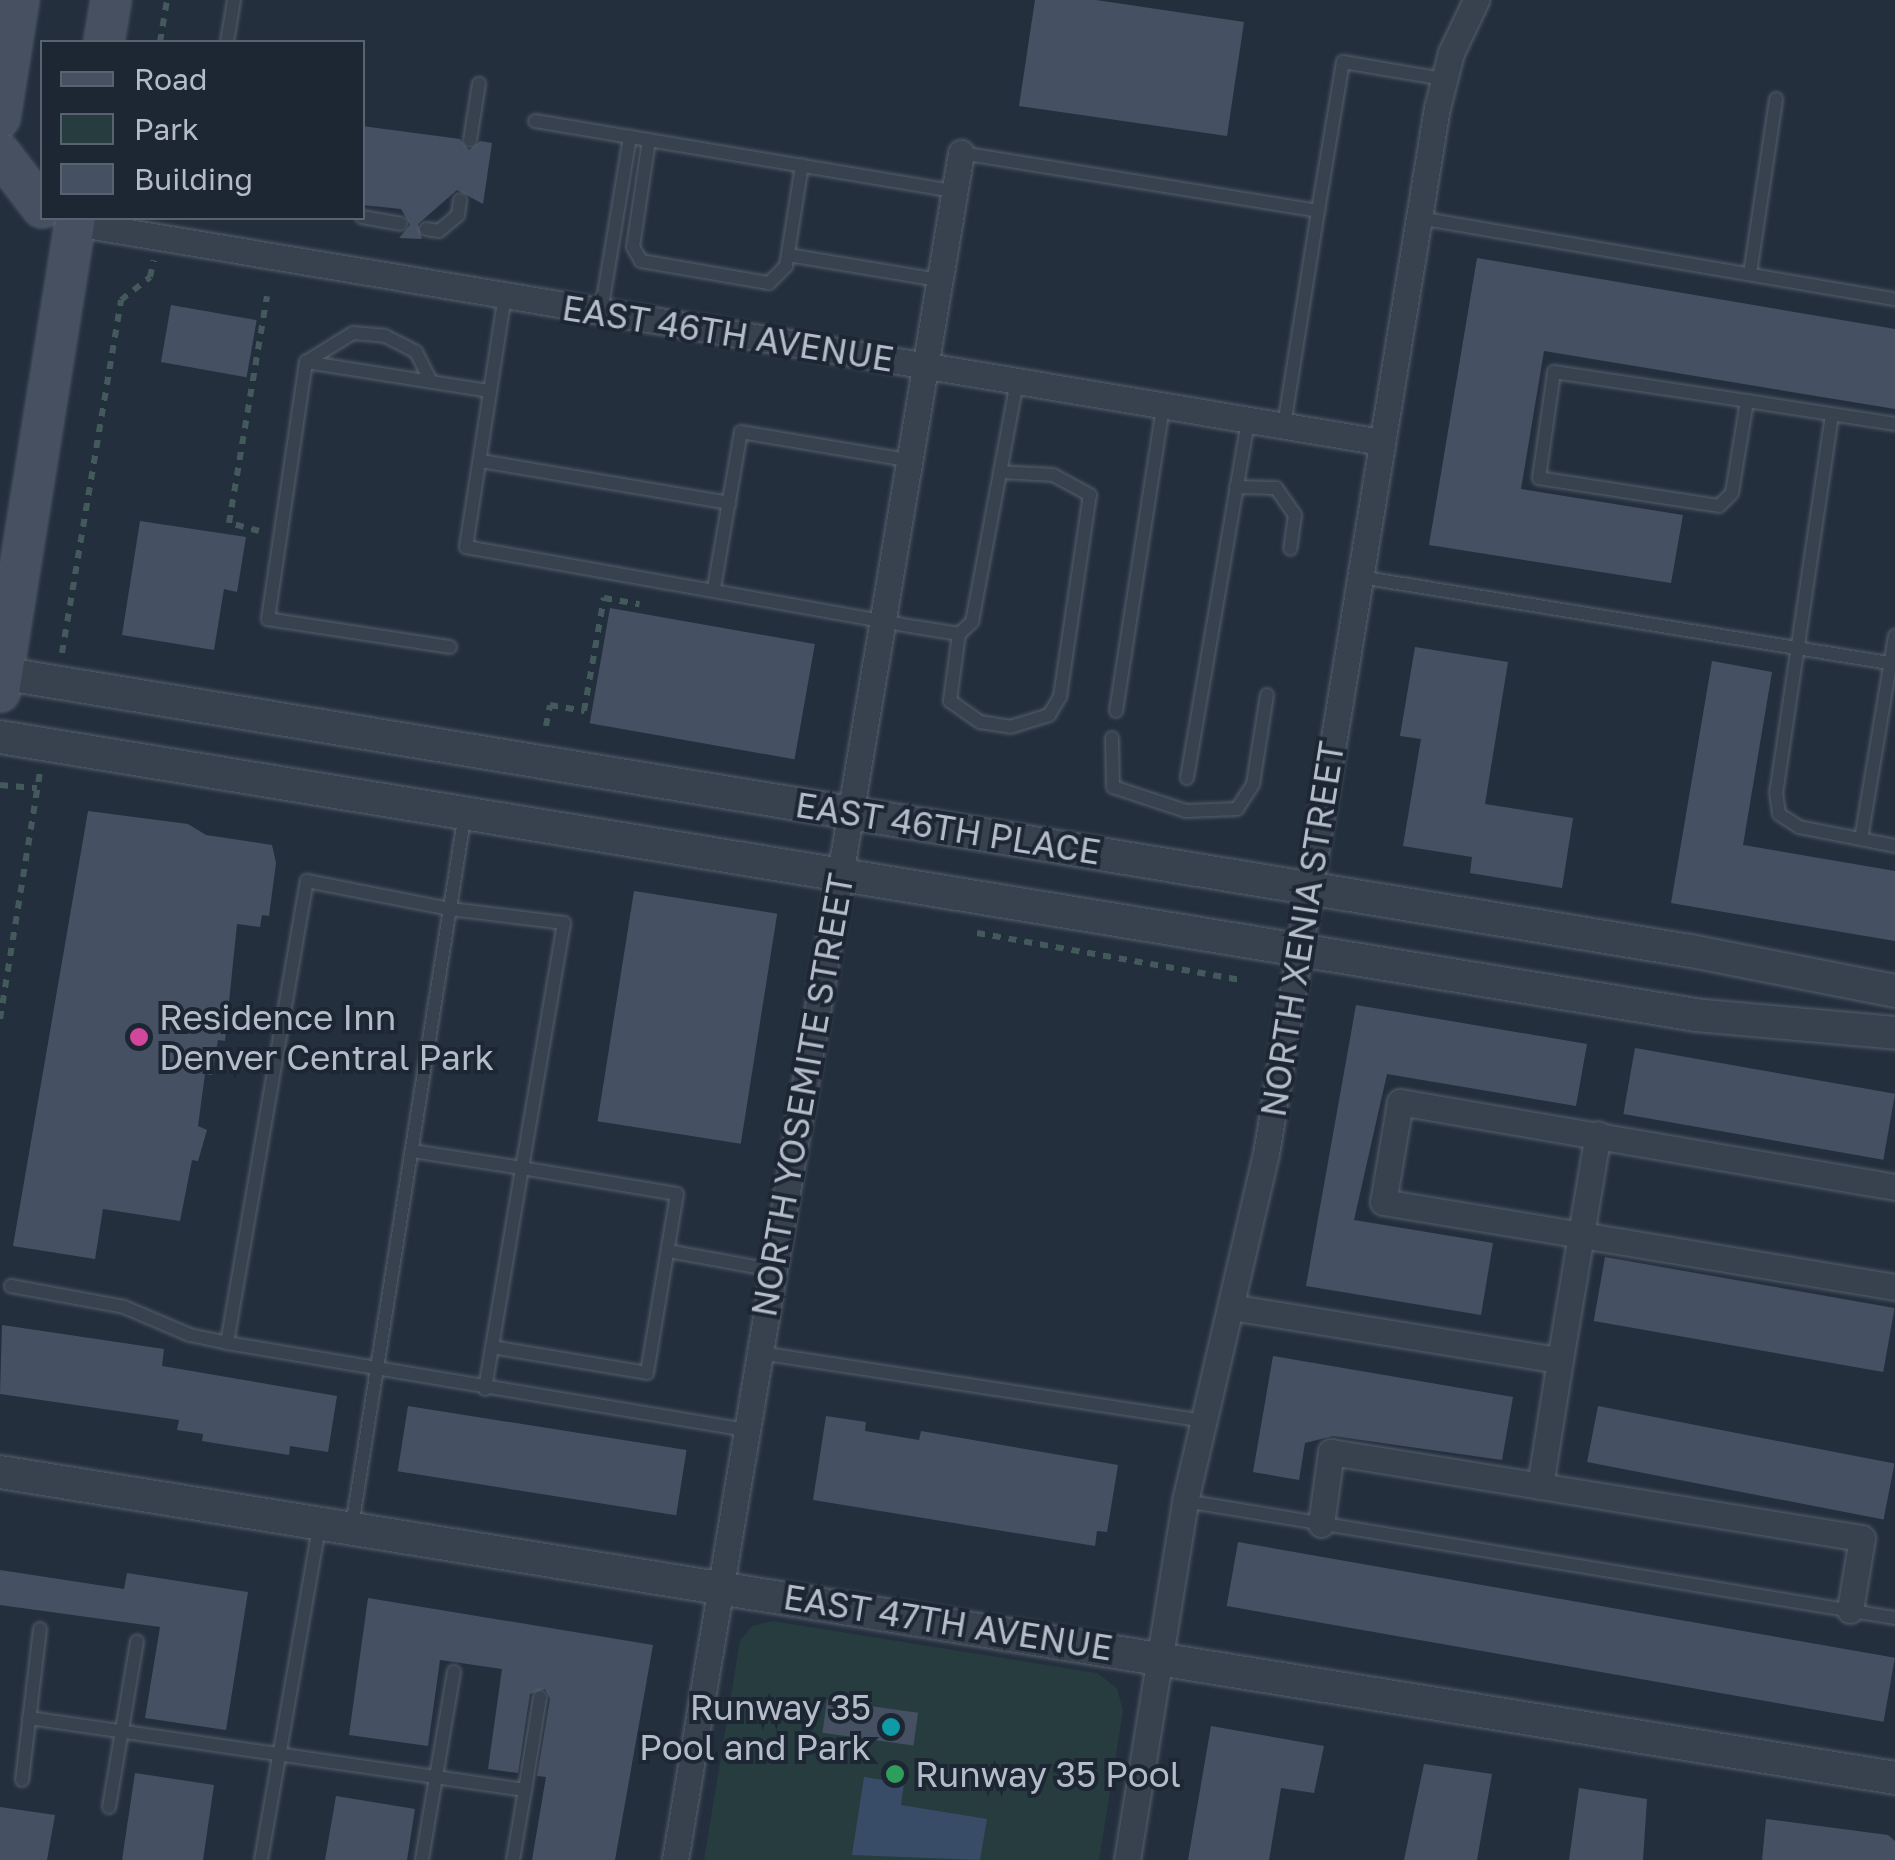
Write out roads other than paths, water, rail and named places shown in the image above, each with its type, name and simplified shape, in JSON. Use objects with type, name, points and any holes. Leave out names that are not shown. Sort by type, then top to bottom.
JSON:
[{"type":"main road","points":[[0,118],[19,0]]},
{"type":"main road","points":[[104,40],[112,0]]},
{"type":"main road","points":[[0,153],[40,193]]},
{"type":"main road","points":[[1,679],[64,220]]},
{"type":"street","name":"NORTH XENIA STREET","points":[[1126,1860],[1185,1501],[1266,1154],[1443,79],[1476,0]]},
{"type":"street","name":"NORTH YOSEMITE STREET","points":[[675,1860],[962,153]]},
{"type":"street","name":"EAST 46TH AVENUE","points":[[77,220],[158,238],[1381,442]]},
{"type":"street","name":"EAST 46TH PLACE","points":[[1,679],[56,680],[1308,886],[1895,991]]},
{"type":"street","name":"EAST 46TH PLACE","points":[[0,737],[1695,1015],[1895,1033]]},
{"type":"street","points":[[1895,1187],[1400,1102],[1383,1202],[1895,1286]]},
{"type":"street","points":[[1540,1486],[1598,1134]]},
{"type":"street","points":[[1231,1307],[1560,1360]]},
{"type":"street","points":[[1321,1524],[1331,1452],[1862,1538],[1850,1610]]},
{"type":"street","name":"EAST 47TH AVENUE","points":[[0,1472],[1160,1656],[1895,1778]]},
{"type":"lane","points":[[227,40],[234,0]]},
{"type":"lane","points":[[1284,426],[1344,62],[1443,79]]},
{"type":"lane","points":[[470,140],[479,84]]},
{"type":"lane","points":[[1750,274],[1776,99]]},
{"type":"lane","points":[[535,121],[955,191]]},
{"type":"lane","points":[[601,312],[630,136]]},
{"type":"lane","points":[[650,140],[633,247],[641,261],[769,283],[788,255],[802,165]]},
{"type":"lane","points":[[962,153],[1318,211]]},
{"type":"lane","points":[[426,228],[448,223],[460,200]]},
{"type":"lane","points":[[365,218],[400,224]]},
{"type":"lane","points":[[1418,218],[1895,299]]},
{"type":"lane","points":[[788,255],[939,280]]},
{"type":"lane","points":[[505,296],[466,547],[958,634]]},
{"type":"lane","points":[[431,382],[416,352],[385,336],[353,333],[306,362],[268,619],[450,647]]},
{"type":"lane","points":[[306,362],[488,390]]},
{"type":"lane","points":[[1747,401],[1732,492],[1719,506],[1539,478],[1554,372],[1747,401],[1832,415],[1895,424]]},
{"type":"lane","points":[[1000,472],[1053,475],[1090,495],[1060,697],[1048,714],[1010,728],[980,722],[950,701],[958,634],[972,622],[1000,472],[1017,381]]},
{"type":"lane","points":[[1116,711],[1163,406]]},
{"type":"lane","points":[[1832,415],[1776,792],[1778,814],[1799,827],[1895,846]]},
{"type":"lane","points":[[1187,778],[1248,420]]},
{"type":"lane","points":[[714,588],[742,432],[908,460]]},
{"type":"lane","points":[[481,461],[729,503]]},
{"type":"lane","points":[[1236,487],[1276,488],[1295,515],[1290,549]]},
{"type":"lane","points":[[1359,577],[1893,664]]},
{"type":"lane","points":[[1862,839],[1895,636]]},
{"type":"lane","points":[[1112,738],[1112,787],[1186,811],[1236,809],[1253,784],[1267,695]]},
{"type":"lane","points":[[262,1860],[279,1752],[373,1370],[465,811]]},
{"type":"lane","points":[[227,1342],[307,881],[450,910],[564,922],[485,1389]]},
{"type":"lane","points":[[412,1151],[678,1194],[648,1373],[492,1347]]},
{"type":"lane","points":[[668,1252],[772,1270]]},
{"type":"lane","points":[[11,1286],[124,1307],[190,1335],[373,1370],[746,1430]]},
{"type":"lane","points":[[758,1353],[1202,1422]]},
{"type":"lane","points":[[1185,1501],[1895,1618]]},
{"type":"lane","points":[[22,1780],[40,1628]]},
{"type":"lane","points":[[109,1807],[137,1641]]},
{"type":"lane","points":[[422,1859],[454,1672]]},
{"type":"lane","points":[[513,1860],[540,1697]]},
{"type":"lane","points":[[29,1718],[438,1774],[525,1790]]},
{"type":"water","name":"Runway 35 Pool","points":[[864,1777],[904,1783],[901,1805],[987,1819],[980,1860],[852,1855]]},
{"type":"place","name":"Residence Inn Denver Central Park","points":[[139,1037]]},
{"type":"place","name":"Runway 35 Pool and Park","points":[[891,1727]]},
{"type":"place","name":"Runway 35 Pool","points":[[895,1774]]}]
